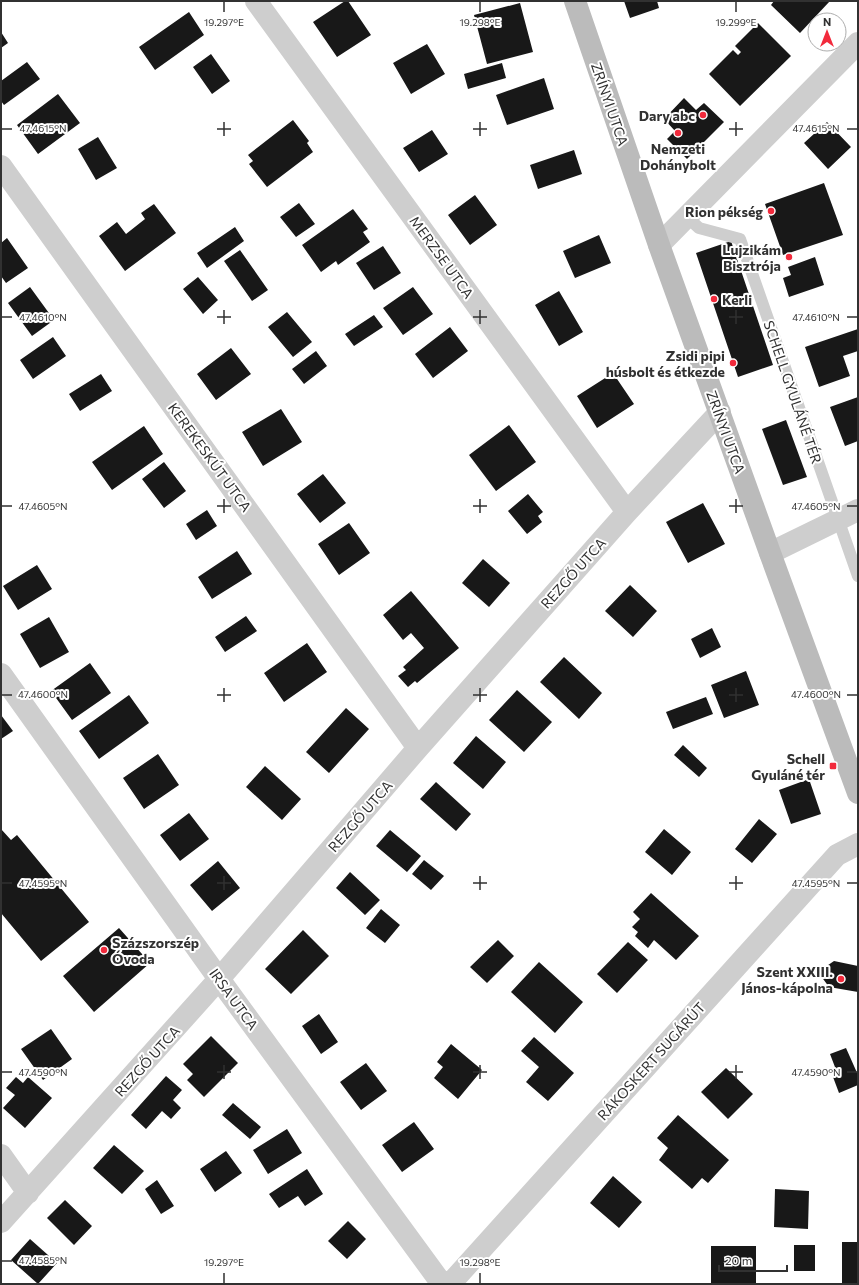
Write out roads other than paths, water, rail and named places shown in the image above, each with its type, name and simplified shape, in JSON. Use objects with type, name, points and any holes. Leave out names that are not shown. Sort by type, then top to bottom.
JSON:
[{"type":"main road","name":"ZRÍNYI UTCA","points":[[575,1],[658,244],[858,793]]},
{"type":"street","name":"MERZSE UTCA","points":[[256,1],[627,512]]},
{"type":"street","points":[[658,244],[687,217],[858,43]]},
{"type":"street","name":"KEREKESKÚT UTCA","points":[[1,166],[418,748]]},
{"type":"street","name":"REZGŐ UTCA","points":[[1,1222],[219,979],[418,748],[627,512],[720,412]]},
{"type":"street","points":[[770,553],[858,510]]},
{"type":"street","name":"IRSA UTCA","points":[[1,674],[219,979],[442,1284]]},
{"type":"street","name":"RÁKOSKERT SUGÁRÚT","points":[[450,1284],[837,856],[858,844]]},
{"type":"street","points":[[1,1155],[28,1193]]},
{"type":"lane","name":"SCHELL GYULÁNÉ TÉR","points":[[687,217],[699,228],[740,239],[837,520],[858,576]]},
{"type":"place","name":"Dary abc","points":[[703,115]]},
{"type":"place","name":"Nemzeti Dohánybolt","points":[[678,133]]},
{"type":"place","name":"Rion pékség","points":[[771,211]]},
{"type":"place","name":"Lujzikám Bisztrója","points":[[789,257]]},
{"type":"place","name":"Kerli","points":[[714,299]]},
{"type":"place","name":"Zsidi pipi húsbolt és étkezde","points":[[733,363]]},
{"type":"place","name":"Schell Gyuláné tér","points":[[833,766]]},
{"type":"place","name":"Százszorszép Óvoda","points":[[104,950]]},
{"type":"place","name":"Szent XXIII. János-kápolna","points":[[841,979]]}]
